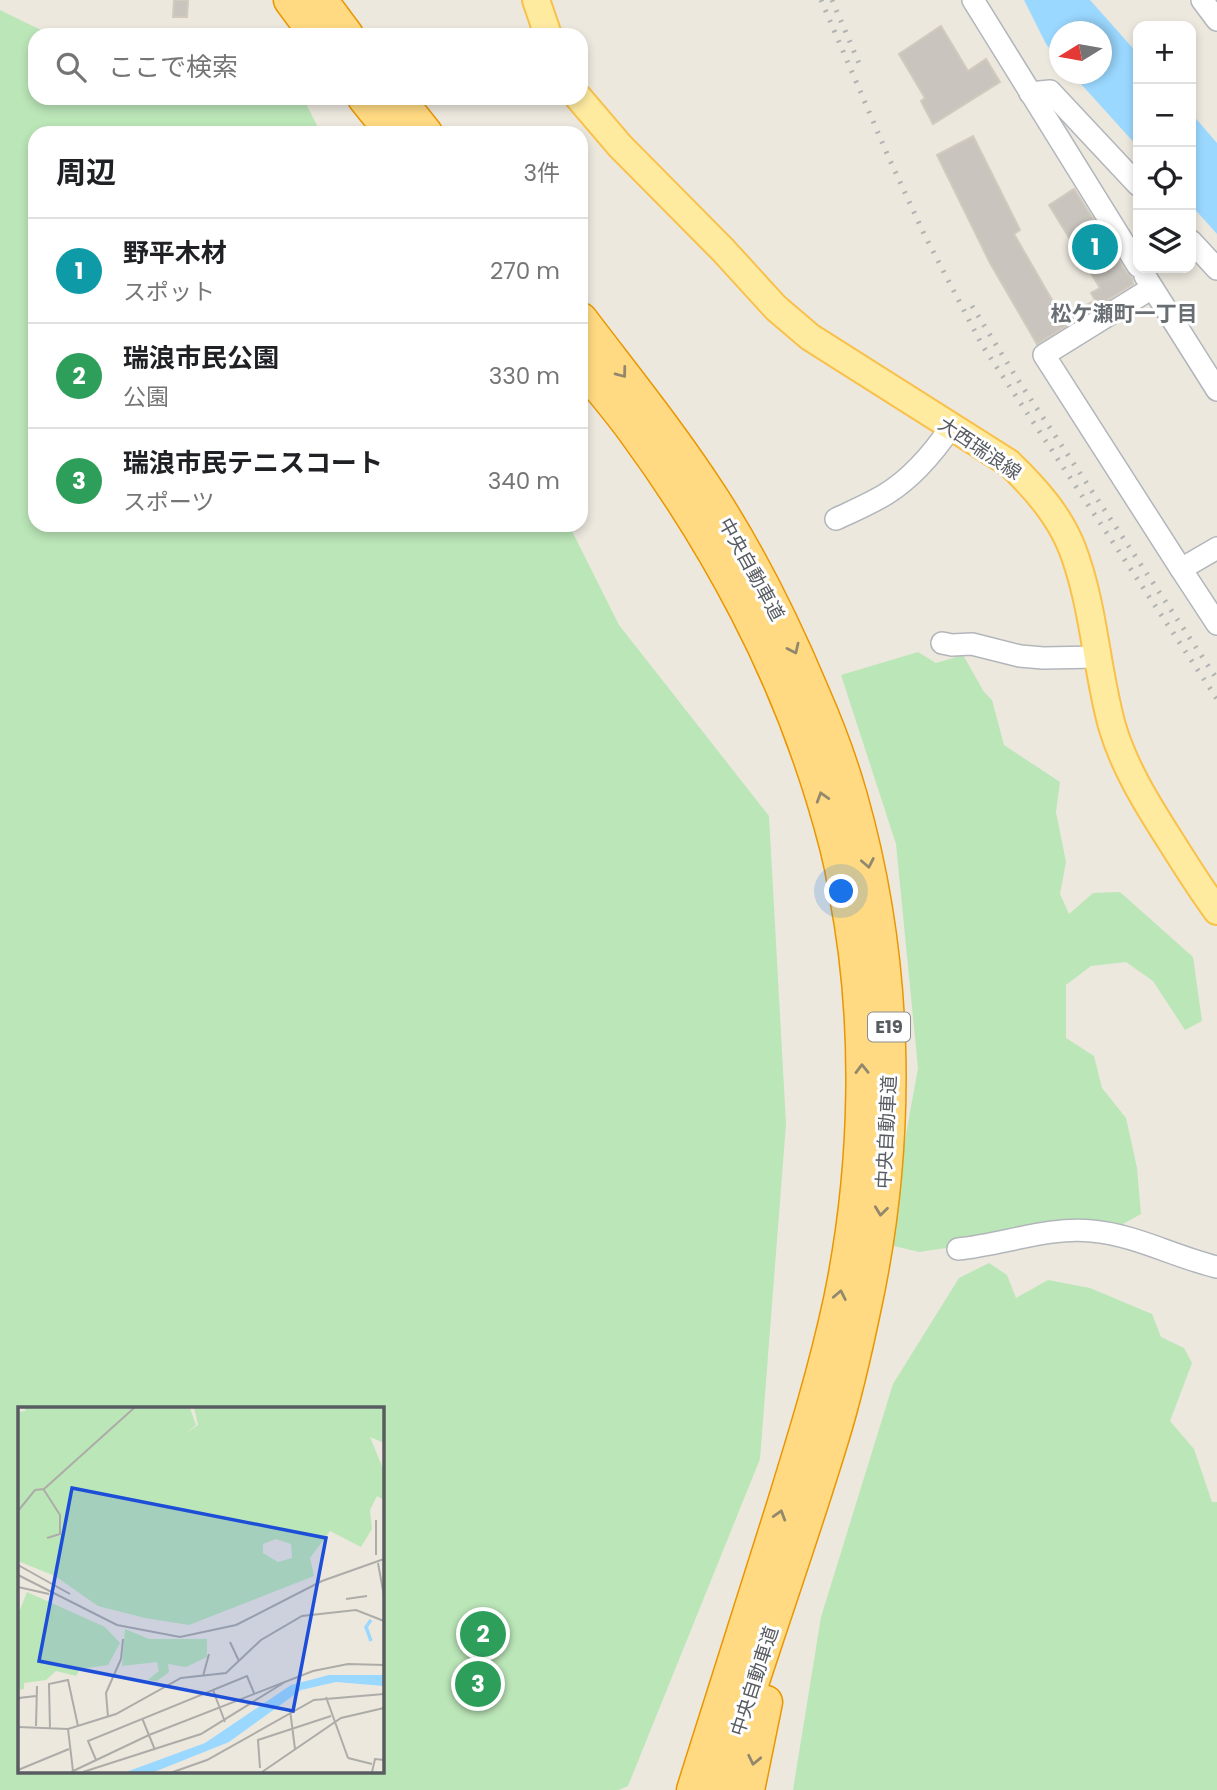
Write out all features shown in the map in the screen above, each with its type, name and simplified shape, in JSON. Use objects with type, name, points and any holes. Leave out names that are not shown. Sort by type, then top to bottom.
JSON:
[{"type":"highway","points":[[290,0],[311,28]]},
{"type":"highway","points":[[321,0],[342,28]]},
{"type":"highway","points":[[370,105],[386,126]]},
{"type":"highway","points":[[404,105],[420,126]]},
{"type":"highway","name":"中央自動車道","points":[[588,328],[711,496],[753,567],[794,649],[829,732],[851,794],[879,926],[889,1025],[887,1158],[866,1303],[834,1432],[720,1790]]},
{"type":"highway","name":"中央自動車道","points":[[588,374],[633,429],[676,492],[722,566],[773,667],[810,757],[837,849],[853,932],[861,1017],[859,1156],[841,1296],[808,1424],[693,1790]]},
{"type":"highway","points":[[748,1790],[768,1691],[808,1549],[834,1432]]},
{"type":"highway","points":[[679,1790],[736,1620],[763,1570]]},
{"type":"main road","points":[[536,0],[546,28]]},
{"type":"main road","name":"大西瑞浪線","points":[[585,105],[620,146],[723,250],[776,309],[810,337],[1009,463],[1047,504],[1072,549],[1086,597],[1112,725],[1126,764],[1146,802],[1217,911]]},
{"type":"street","points":[[973,0],[1133,257]]},
{"type":"street","points":[[1202,0],[1217,19]]},
{"type":"street","points":[[1030,93],[1050,91],[1133,180]]},
{"type":"street","points":[[1196,246],[1217,269]]},
{"type":"street","points":[[1143,273],[1217,390]]},
{"type":"street","points":[[1152,288],[1044,355],[1217,624]]},
{"type":"street","points":[[836,519],[888,493],[906,479],[951,427]]},
{"type":"street","points":[[1181,569],[1217,548]]},
{"type":"street","points":[[942,643],[972,644],[1020,656],[1098,657]]},
{"type":"street","points":[[958,1249],[1074,1230],[1094,1231],[1131,1239],[1217,1267]]},
{"type":"green space","points":[[0,10],[37,28],[28,28],[28,105],[307,105],[317,126],[28,126],[28,532],[572,532],[619,625],[769,816],[786,1124],[760,1459],[628,1786],[619,1790],[0,1790]]},
{"type":"green space","points":[[918,652],[936,663],[963,655],[984,692],[992,700],[1004,745],[1060,782],[1056,812],[1066,862],[1060,894],[1069,914],[1093,893],[1120,892],[1193,957],[1202,1021],[1185,1030],[1153,981],[1126,962],[1091,966],[1066,985],[1066,1038],[1094,1056],[1102,1088],[1126,1118],[1137,1168],[1141,1214],[1112,1230],[1023,1249],[987,1242],[919,1252],[886,1244],[918,1068],[896,844],[841,675]]},
{"type":"green space","points":[[989,1263],[1007,1275],[1016,1298],[1048,1280],[1090,1288],[1152,1314],[1161,1337],[1184,1348],[1192,1363],[1170,1421],[1194,1449],[1212,1502],[1217,1502],[1217,1790],[793,1790],[821,1617],[893,1384],[959,1278]]},
{"type":"water","points":[[1024,0],[1090,0],[1109,21],[1049,21],[1049,47]]},
{"type":"water","points":[[1112,25],[1133,48],[1133,141],[1081,84],[1112,84]]},
{"type":"water","points":[[1196,119],[1217,143],[1217,234],[1196,211]]},
{"type":"building","points":[[174,0],[188,0],[187,17],[173,17]]},
{"type":"building","points":[[941,26],[968,71],[986,59],[1000,82],[933,124],[921,101],[925,98],[899,54]]},
{"type":"building","points":[[973,136],[1020,230],[1014,234],[1063,319],[1095,300],[1091,293],[1100,288],[1049,205],[1074,189],[1132,278],[1133,284],[1037,344],[990,263],[937,155]]},
{"type":"railway","points":[[821,0],[925,236],[982,345],[1217,699]]},
{"type":"railway","points":[[832,0],[861,68]]},
{"type":"railway","points":[[972,306],[1016,377],[1217,679]]},
{"type":"place","name":"野平木材","points":[[1095,247]]},
{"type":"place","name":"瑞浪市民公園","points":[[483,1634]]},
{"type":"place","name":"瑞浪市民テニスコート","points":[[478,1684]]},
{"type":"district","name":"松ケ瀬町一丁目","points":[[1124,314]]}]
